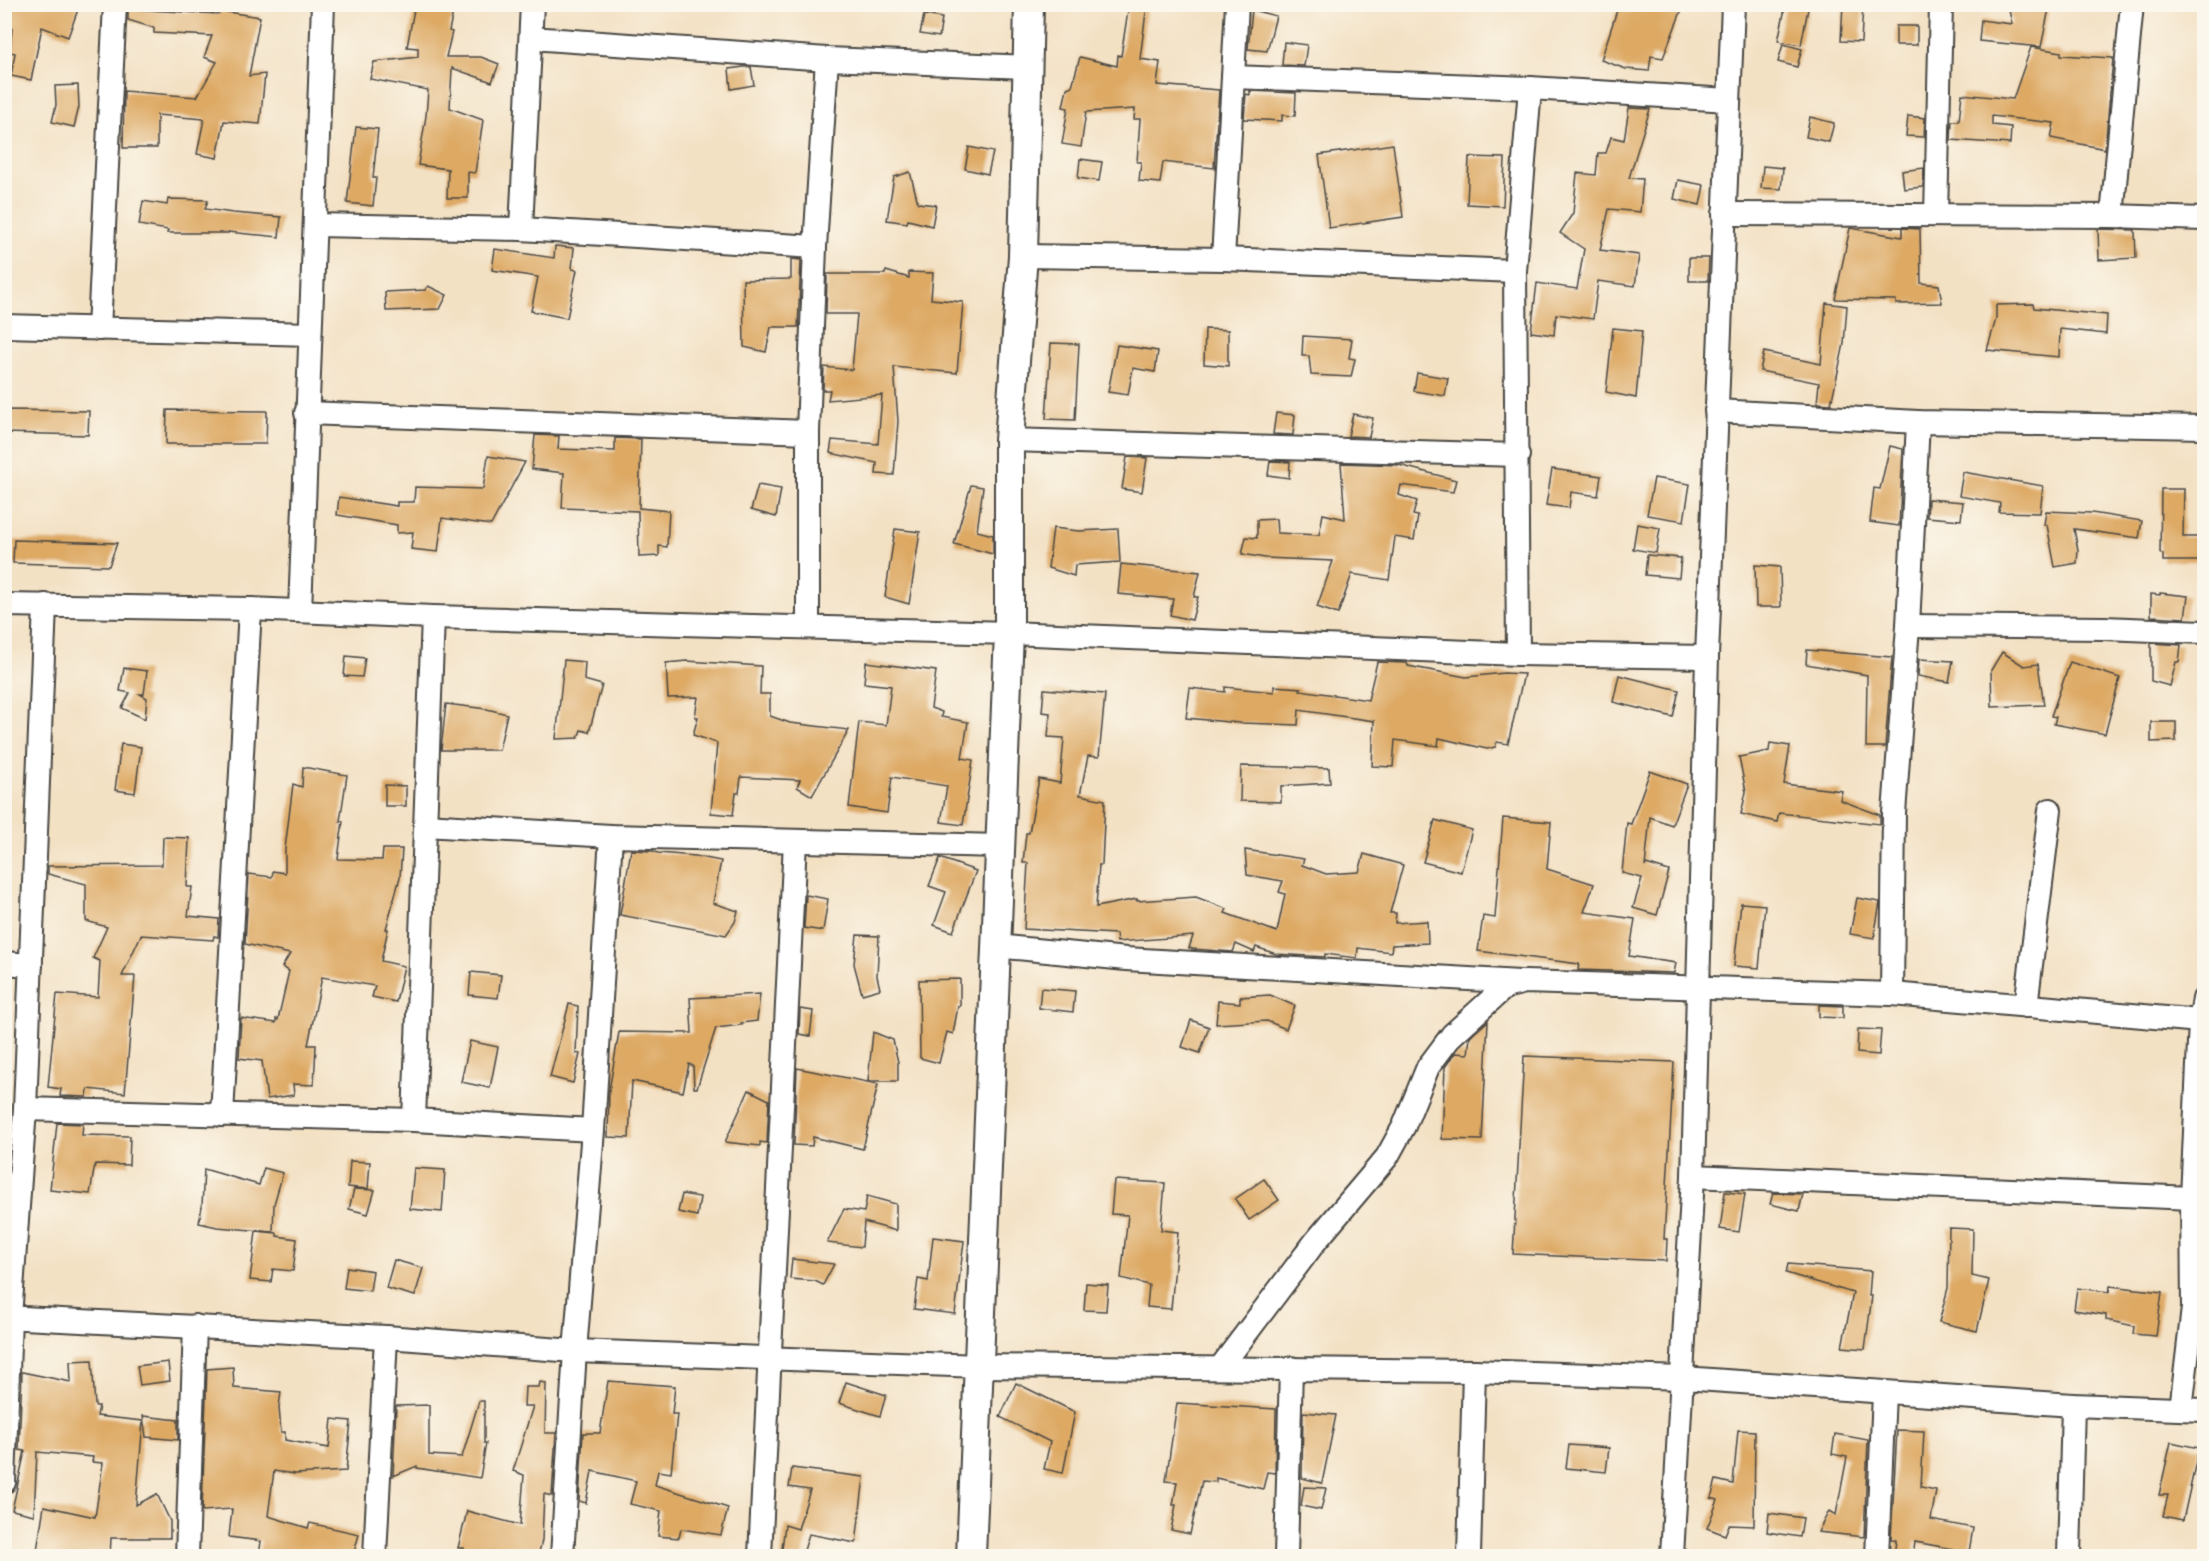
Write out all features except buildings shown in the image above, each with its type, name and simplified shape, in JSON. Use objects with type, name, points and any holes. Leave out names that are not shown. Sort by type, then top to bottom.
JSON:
[{"type":"street","points":[[99,329],[115,4]]},
{"type":"street","points":[[521,229],[532,4]]},
{"type":"street","points":[[971,1557],[1009,633],[1009,440],[1023,256],[1029,4]]},
{"type":"street","points":[[1223,259],[1237,4]]},
{"type":"street","points":[[1672,1557],[1693,1176],[1707,657],[1734,4]]},
{"type":"street","points":[[1936,215],[1941,4]]},
{"type":"street","points":[[2112,216],[2133,4]]},
{"type":"street","points":[[300,611],[322,5]]},
{"type":"street","points":[[531,38],[827,59],[1028,67]]},
{"type":"street","points":[[808,627],[808,432],[815,247],[827,59]]},
{"type":"street","points":[[1233,77],[1530,88],[1729,100]]},
{"type":"street","points":[[1518,654],[1515,271],[1530,88]]},
{"type":"street","points":[[1724,214],[2112,216],[2205,219]]},
{"type":"street","points":[[315,225],[521,229],[815,247]]},
{"type":"street","points":[[1023,256],[1223,259],[1515,271]]},
{"type":"street","points":[[4,326],[310,334]]},
{"type":"street","points":[[1716,411],[1918,422],[2205,427]]},
{"type":"street","points":[[306,413],[808,432]]},
{"type":"street","points":[[1892,994],[1894,813],[1908,626],[1918,422]]},
{"type":"street","points":[[1009,440],[1518,455]]},
{"type":"street","points":[[4,605],[250,609],[433,617],[1009,633],[1518,654],[1707,657]]},
{"type":"street","points":[[4,1482],[7,1317],[25,1110],[45,605]]},
{"type":"street","points":[[222,1115],[250,609]]},
{"type":"street","points":[[414,1120],[433,617]]},
{"type":"street","points":[[1908,626],[2104,628],[2205,632]]},
{"type":"street","points":[[2026,1006],[2050,810]]},
{"type":"street","points":[[425,825],[611,836],[1000,846]]},
{"type":"street","points":[[562,1557],[575,1351],[593,1130],[611,836]]},
{"type":"street","points":[[760,1557],[795,841]]},
{"type":"street","points":[[996,946],[1126,959],[1525,982],[1892,994],[2200,1021]]},
{"type":"street","points":[[4,963],[31,965]]},
{"type":"street","points":[[1220,1368],[1315,1242],[1387,1157],[1404,1126],[1428,1067],[1452,1035],[1505,987],[1525,982]]},
{"type":"street","points":[[2181,1408],[2193,1308],[2192,1198],[2200,1021],[2205,999]]},
{"type":"street","points":[[25,1110],[414,1120],[593,1130]]},
{"type":"street","points":[[1693,1176],[2192,1198]]},
{"type":"street","points":[[7,1317],[386,1337],[575,1351],[980,1366],[1474,1371],[1683,1378],[2073,1405],[2205,1410]]},
{"type":"street","points":[[187,1557],[195,1326]]},
{"type":"street","points":[[375,1557],[386,1337]]},
{"type":"street","points":[[1286,1557],[1291,1368]]},
{"type":"street","points":[[1468,1557],[1474,1371]]},
{"type":"street","points":[[1877,1557],[1884,1393]]},
{"type":"street","points":[[2069,1557],[2073,1405]]}]
